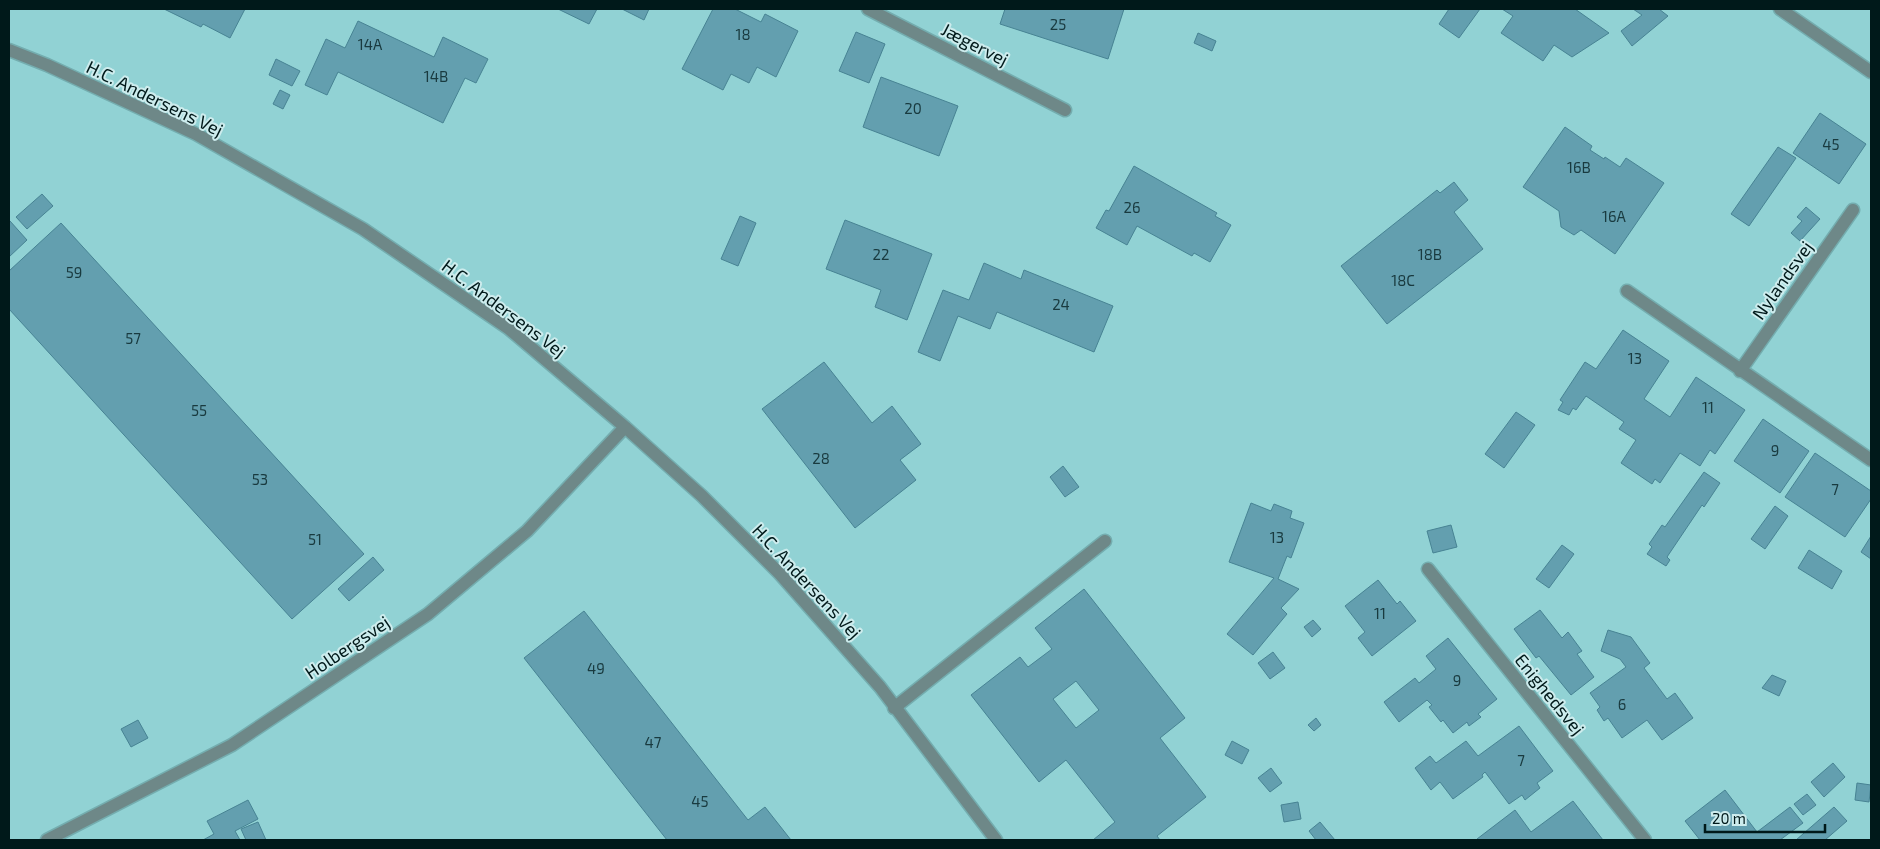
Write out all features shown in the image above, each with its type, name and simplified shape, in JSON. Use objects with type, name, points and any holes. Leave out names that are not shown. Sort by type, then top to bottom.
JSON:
[{"type":"street","name":"Jægervej","points":[[868,9],[1065,110]]},
{"type":"street","points":[[1780,9],[1871,72]]},
{"type":"street","name":"H.C. Andersens Vej","points":[[9,50],[196,134],[363,229],[508,328],[625,427],[702,496],[780,574],[880,688],[996,840]]},
{"type":"street","name":"Nylandsvej","points":[[1740,371],[1853,210]]},
{"type":"street","points":[[1627,291],[1871,460]]},
{"type":"street","name":"Holbergsvej","points":[[47,840],[232,746],[428,614],[527,531],[625,427]]},
{"type":"street","points":[[894,708],[1105,541]]},
{"type":"street","name":"Enighedsvej","points":[[1428,570],[1645,840]]},
{"type":"building","points":[[164,9],[245,9],[230,38],[203,24],[201,27]]},
{"type":"building","points":[[558,9],[597,9],[589,24]]},
{"type":"building","points":[[622,9],[649,9],[644,20]]},
{"type":"building","points":[[713,9],[735,9],[761,22],[765,14],[798,31],[776,77],[757,67],[749,83],[731,74],[723,90],[682,69]]},
{"type":"building","points":[[1005,9],[1124,9],[1108,59],[1000,24]]},
{"type":"building","points":[[1449,9],[1480,9],[1459,38],[1439,24]]},
{"type":"building","points":[[1502,9],[1575,9],[1609,33],[1572,57],[1554,45],[1543,61],[1501,33],[1513,16]]},
{"type":"building","points":[[1633,9],[1659,9],[1668,16],[1632,46],[1621,31],[1642,15]]},
{"type":"building","points":[[358,21],[434,57],[443,37],[488,59],[476,83],[465,78],[443,123],[338,72],[327,95],[305,85],[326,39],[345,48]]},
{"type":"building","points":[[856,32],[885,44],[869,83],[839,71]]},
{"type":"building","points":[[1198,33],[1216,41],[1212,51],[1194,43]]},
{"type":"building","points":[[276,59],[300,71],[292,86],[269,75]]},
{"type":"building","points":[[881,77],[958,106],[939,156],[863,127]]},
{"type":"building","points":[[280,90],[290,95],[283,109],[273,104]]},
{"type":"building","points":[[1820,113],[1866,144],[1839,184],[1793,153]]},
{"type":"building","points":[[1565,127],[1592,146],[1590,150],[1604,159],[1605,157],[1620,167],[1626,158],[1664,183],[1615,254],[1581,230],[1574,235],[1561,227],[1559,211],[1523,187]]},
{"type":"building","points":[[1778,147],[1796,158],[1749,226],[1731,214]]},
{"type":"building","points":[[1134,166],[1217,213],[1215,216],[1231,225],[1210,262],[1194,253],[1192,256],[1137,226],[1127,245],[1096,228],[1106,210],[1109,211]]},
{"type":"building","points":[[1454,182],[1468,200],[1454,212],[1483,249],[1387,324],[1341,266],[1437,190],[1440,193]]},
{"type":"building","points":[[42,194],[53,206],[27,229],[16,217]]},
{"type":"building","points":[[1806,207],[1820,219],[1800,241],[1791,233],[1802,221],[1797,217]]},
{"type":"building","points":[[740,216],[756,223],[738,266],[721,259]]},
{"type":"building","points":[[845,220],[932,254],[907,320],[875,307],[881,290],[826,269]]},
{"type":"building","points":[[9,222],[27,240],[9,257]]},
{"type":"building","points":[[61,223],[364,554],[292,619],[9,309],[9,271]]},
{"type":"building","points":[[984,263],[1021,279],[1024,270],[1113,306],[1094,352],[997,312],[990,329],[958,316],[940,361],[918,352],[943,290],[969,300]]},
{"type":"building","points":[[1623,330],[1669,361],[1644,399],[1670,417],[1696,377],[1745,410],[1715,454],[1710,450],[1700,466],[1680,453],[1660,483],[1655,479],[1652,484],[1621,463],[1636,440],[1619,429],[1624,422],[1586,396],[1576,410],[1573,408],[1569,415],[1558,410],[1563,402],[1560,400],[1585,362],[1596,369]]},
{"type":"building","points":[[824,362],[872,423],[892,406],[921,444],[900,460],[916,480],[855,528],[762,409]]},
{"type":"building","points":[[1516,412],[1535,425],[1504,468],[1485,454]]},
{"type":"building","points":[[1763,419],[1809,451],[1780,493],[1734,461]]},
{"type":"building","points":[[1815,453],[1871,491],[1871,499],[1845,537],[1785,497]]},
{"type":"building","points":[[1063,466],[1079,487],[1065,497],[1050,477]]},
{"type":"building","points":[[1704,472],[1720,483],[1704,507],[1702,505],[1667,557],[1670,560],[1666,566],[1647,554],[1652,547],[1649,544],[1662,525],[1665,527]]},
{"type":"building","points":[[1251,503],[1271,511],[1274,504],[1292,511],[1290,518],[1304,523],[1291,558],[1287,556],[1278,579],[1299,589],[1281,608],[1287,614],[1253,655],[1227,634],[1274,578],[1229,562]]},
{"type":"building","points":[[1775,506],[1788,516],[1765,549],[1751,539]]},
{"type":"building","points":[[1451,525],[1457,547],[1433,553],[1427,531]]},
{"type":"building","points":[[1871,536],[1871,559],[1861,552]]},
{"type":"building","points":[[1562,545],[1574,554],[1549,588],[1536,579]]},
{"type":"building","points":[[1809,550],[1842,571],[1832,589],[1798,568]]},
{"type":"building","points":[[373,557],[384,570],[349,601],[338,589]]},
{"type":"building","points":[[1378,580],[1397,604],[1400,601],[1416,621],[1372,656],[1358,638],[1365,632],[1345,606]]},
{"type":"building","points":[[1084,589],[1185,718],[1160,738],[1206,797],[1157,836],[1160,840],[1093,840],[1115,822],[1066,760],[1039,782],[971,695],[1020,657],[1028,667],[1052,649],[1035,628]],"holes":[[[1076,681],[1099,710],[1076,728],[1053,699]]]},
{"type":"building","points":[[1540,610],[1562,638],[1568,632],[1582,651],[1577,654],[1594,677],[1571,695],[1539,656],[1536,658],[1514,629]]},
{"type":"building","points":[[584,611],[748,820],[765,807],[791,840],[667,840],[524,658]]},
{"type":"building","points":[[1313,620],[1321,629],[1312,637],[1304,627]]},
{"type":"building","points":[[1608,630],[1631,637],[1650,663],[1644,668],[1667,699],[1675,693],[1693,718],[1662,740],[1647,720],[1622,738],[1608,718],[1604,721],[1597,710],[1600,707],[1590,693],[1626,667],[1620,659],[1601,651]]},
{"type":"building","points":[[1448,638],[1497,699],[1478,714],[1481,717],[1469,726],[1467,722],[1453,733],[1429,707],[1432,705],[1427,700],[1399,722],[1384,702],[1415,678],[1419,683],[1436,669],[1426,656]]},
{"type":"building","points":[[1273,652],[1285,668],[1270,679],[1258,663]]},
{"type":"building","points":[[1772,675],[1786,681],[1779,696],[1762,688]]},
{"type":"building","points":[[1316,718],[1321,725],[1314,731],[1308,725]]},
{"type":"building","points":[[138,720],[148,738],[131,747],[121,729]]},
{"type":"building","points":[[1519,726],[1553,771],[1537,783],[1540,788],[1525,800],[1522,795],[1509,804],[1485,772],[1482,775],[1483,777],[1453,799],[1440,782],[1431,790],[1415,768],[1430,756],[1436,763],[1466,741],[1478,756]]},
{"type":"building","points":[[1232,741],[1249,750],[1242,764],[1225,755]]},
{"type":"building","points":[[1833,763],[1845,777],[1824,797],[1811,782]]},
{"type":"building","points":[[1271,768],[1282,783],[1270,792],[1258,778]]},
{"type":"building","points":[[1857,783],[1871,785],[1869,802],[1855,800]]},
{"type":"building","points":[[1725,790],[1757,832],[1790,807],[1803,823],[1780,840],[1700,840],[1685,821]]},
{"type":"building","points":[[1807,794],[1816,805],[1803,815],[1794,804]]},
{"type":"building","points":[[248,800],[258,819],[235,831],[240,840],[203,840],[214,834],[207,821]]},
{"type":"building","points":[[1573,801],[1603,840],[1477,839],[1515,810],[1531,832]]},
{"type":"building","points":[[1298,802],[1301,819],[1284,822],[1281,805]]},
{"type":"building","points":[[1834,807],[1847,821],[1825,840],[1796,840]]},
{"type":"building","points":[[258,822],[266,840],[246,840],[241,829]]},
{"type":"building","points":[[1320,822],[1335,840],[1316,840],[1309,831]]}]
